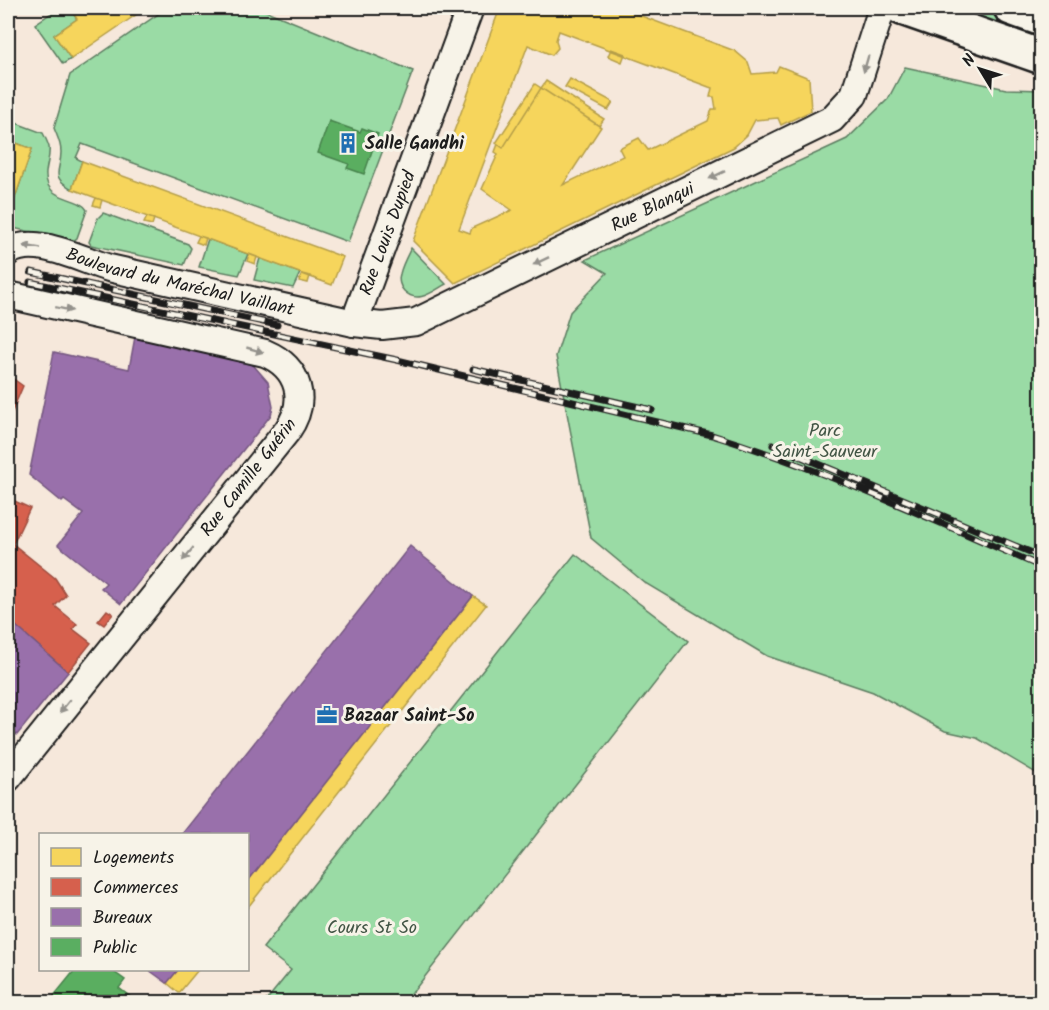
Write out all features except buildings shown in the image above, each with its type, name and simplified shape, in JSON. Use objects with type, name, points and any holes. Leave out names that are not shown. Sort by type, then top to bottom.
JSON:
[{"type":"main road","points":[[902,8],[1041,57]]},
{"type":"main road","points":[[1011,8],[1041,19]]},
{"type":"street","name":"Rue Louis Dupied","points":[[354,323],[470,8]]},
{"type":"street","name":"Rue Blanqui","points":[[354,323],[382,326],[416,322],[832,119],[854,95],[882,8]]},
{"type":"street","name":"Boulevard du Maréchal Vaillant","points":[[8,252],[22,245],[77,255],[109,268],[354,323]]},
{"type":"street","name":"Rue Camille Guérin","points":[[8,295],[266,353],[279,360],[292,373],[300,396],[297,413],[287,431],[8,778]]},
{"type":"green space","points":[[59,8],[69,8],[77,19],[54,35],[71,59],[63,64],[35,24]]},
{"type":"green space","points":[[158,8],[259,8],[413,71],[348,242],[82,144],[76,158],[82,161],[72,189],[61,181],[58,173],[61,149],[54,128],[70,75],[161,12]]},
{"type":"green space","points":[[928,8],[976,8],[1031,29],[1027,41]]},
{"type":"green space","name":"Parc Saint-Sauveur","points":[[905,67],[1006,89],[1041,90],[1041,776],[977,738],[945,731],[873,692],[767,656],[645,583],[591,538],[556,356],[570,312],[607,273],[585,260],[847,139],[888,99]]},
{"type":"green space","points":[[8,120],[43,133],[49,147],[46,175],[48,185],[56,194],[79,203],[87,210],[77,238],[73,241],[8,227],[8,211],[10,212],[32,149],[8,140]]},
{"type":"green space","points":[[103,213],[188,244],[191,248],[184,265],[91,245],[89,242],[98,218]]},
{"type":"green space","points":[[208,239],[248,254],[239,275],[199,267]]},
{"type":"green space","points":[[411,248],[446,284],[420,297],[409,295],[401,288],[399,276]]},
{"type":"green space","points":[[260,258],[300,273],[293,288],[254,280]]},
{"type":"green space","name":"Cours St So","points":[[575,554],[688,641],[405,1002],[265,1002],[291,970],[263,948]]},
{"type":"railway","points":[[31,272],[277,325]]},
{"type":"railway","points":[[30,282],[397,360],[712,435],[837,480],[1042,567]]},
{"type":"railway","points":[[473,369],[652,410]]},
{"type":"railway","points":[[773,445],[1042,557]]},
{"type":"place","name":"Salle Gandhi","points":[[348,143]]},
{"type":"place","name":"Bazaar Saint-So","points":[[327,715]]}]
